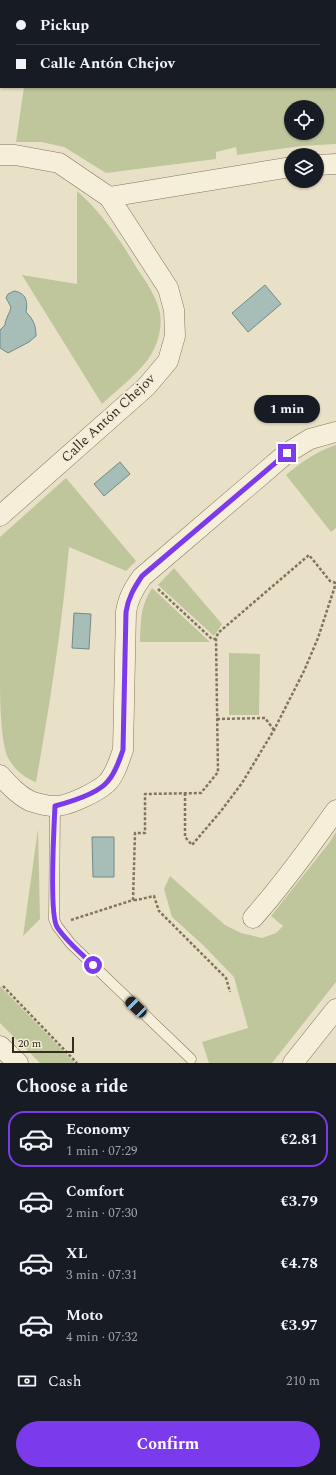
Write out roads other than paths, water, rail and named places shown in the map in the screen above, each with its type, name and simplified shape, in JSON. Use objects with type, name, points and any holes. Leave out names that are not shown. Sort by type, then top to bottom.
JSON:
[{"type":"street","points":[[0,154],[15,155],[59,163],[109,197],[284,168]]},
{"type":"street","points":[[324,165],[336,164]]},
{"type":"street","name":"Calle Antón Chejov","points":[[0,516],[146,387],[168,361],[175,336],[174,310],[168,288],[109,197]]},
{"type":"street","points":[[0,775],[9,786],[31,801],[55,806],[74,801],[108,782],[118,764],[123,750],[126,612],[128,602],[134,588],[142,576],[287,453],[310,439],[336,432]]},
{"type":"street","points":[[253,918],[274,895],[336,810]]},
{"type":"street","points":[[293,1063],[336,1009]]},
{"type":"street","points":[[0,1046],[18,1063]]},
{"type":"lane","points":[[55,806],[53,902],[54,919],[57,926],[71,944],[191,1060]]},
{"type":"water","points":[[265,285],[281,304],[248,332],[232,313]]},
{"type":"water","points":[[14,291],[18,292],[25,298],[27,304],[26,312],[34,322],[36,336],[29,342],[8,353],[0,348],[0,330],[5,325],[11,307],[6,298],[8,294]]},
{"type":"water","points":[[120,462],[130,474],[104,496],[94,484]]},
{"type":"water","points":[[74,613],[91,614],[89,649],[72,648]]},
{"type":"water","points":[[92,837],[114,837],[114,877],[93,877]]}]
